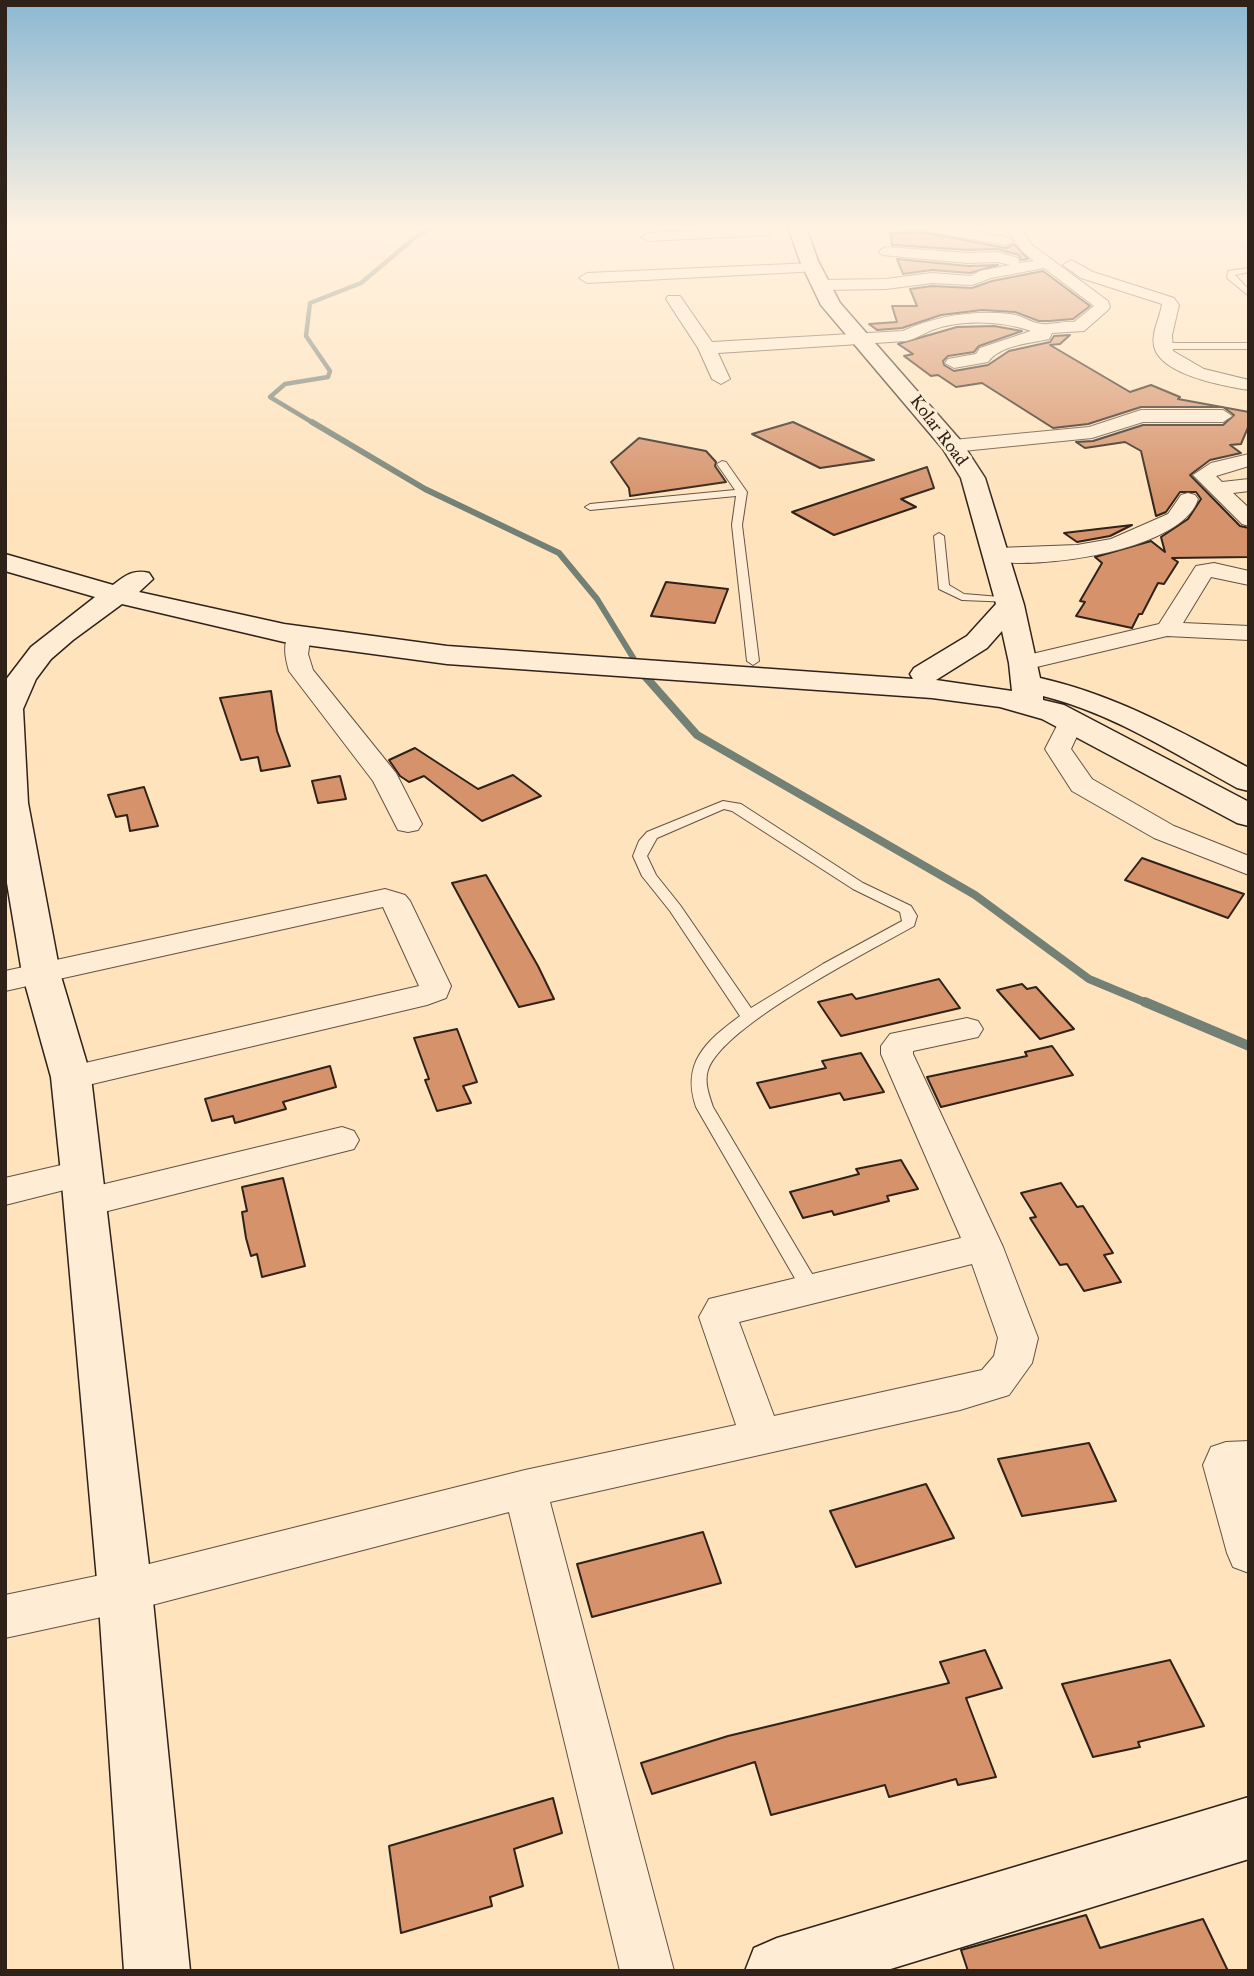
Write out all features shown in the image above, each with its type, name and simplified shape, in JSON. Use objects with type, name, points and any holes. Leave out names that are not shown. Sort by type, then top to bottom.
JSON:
[{"type":"main road","name":"Kolar Road","points":[[844,319],[953,446],[972,478],[997,555],[1026,684]]},
{"type":"main road","points":[[5,541],[128,587],[299,635],[447,655],[533,652]]},
{"type":"main road","points":[[5,562],[312,621],[533,652],[932,689],[1026,684],[1054,712],[1070,723],[1249,816]]},
{"type":"main road","points":[[128,587],[63,634],[41,653],[22,677],[7,709],[8,804],[23,977],[71,1077],[125,1591],[157,1971]]},
{"type":"main road","points":[[925,674],[977,642],[1009,602]]},
{"type":"main road","points":[[674,663],[753,661],[1026,684],[1073,695],[1118,714],[1249,781]]},
{"type":"main road","points":[[777,1971],[1249,1828]]},
{"type":"street","points":[[688,319],[707,348],[721,379]]},
{"type":"street","points":[[707,348],[909,335],[930,325],[971,319]]},
{"type":"street","points":[[1012,319],[1043,330],[1056,326],[1079,327],[1088,319]]},
{"type":"street","points":[[1168,319],[1161,346],[1165,355],[1191,369],[1249,385]]},
{"type":"street","points":[[954,363],[982,358],[986,352],[1009,346],[1027,335],[1043,335],[1043,330]]},
{"type":"street","points":[[953,446],[1092,432],[1141,416],[1223,416]]},
{"type":"street","points":[[1249,460],[1205,473],[1204,477],[1249,520]]},
{"type":"street","points":[[1217,489],[1249,485]]},
{"type":"street","points":[[997,555],[1068,553],[1118,545],[1175,520],[1186,509],[1188,499]]},
{"type":"street","points":[[1167,629],[1204,571],[1214,570],[1249,578]]},
{"type":"street","points":[[1026,684],[1167,629],[1249,633]]},
{"type":"street","points":[[299,635],[296,654],[301,671],[386,779],[408,824]]},
{"type":"street","points":[[1070,723],[1058,749],[1082,785],[1164,832],[1249,866]]},
{"type":"street","points":[[23,977],[385,898],[395,901],[435,986],[435,991],[427,995],[71,1077]]},
{"type":"street","points":[[5,1617],[125,1591],[525,1489],[947,1396],[995,1382],[1012,1363],[1018,1338],[984,1247],[897,1054],[897,1046],[902,1041],[967,1029]]},
{"type":"street","points":[[5,1192],[83,1188],[342,1140]]},
{"type":"street","points":[[761,1438],[718,1317],[723,1310],[984,1247]]},
{"type":"street","points":[[1249,1459],[1231,1458],[1223,1465],[1249,1553]]},
{"type":"street","points":[[525,1489],[647,1971]]},
{"type":"lane","points":[[1161,346],[1249,346]]},
{"type":"lane","points":[[722,464],[742,492],[737,525],[753,661]]},
{"type":"lane","points":[[590,507],[742,492]]},
{"type":"lane","points":[[939,536],[943,587],[962,597],[1009,602]]},
{"type":"lane","points":[[748,1016],[676,908],[649,876],[640,856],[646,841],[652,835],[723,805],[736,807],[858,886],[906,909],[910,916],[909,923],[748,1016],[719,1042],[702,1064],[698,1090],[705,1107],[811,1289]]},
{"type":"building","points":[[896,319],[928,319],[902,328],[877,330],[869,324],[897,322]]},
{"type":"building","points":[[1034,319],[1070,319],[1049,321]]},
{"type":"building","points":[[994,326],[1022,331],[979,346],[974,352],[948,356],[943,361],[944,365],[954,371],[988,365],[1009,351],[1050,342],[1054,336],[1070,335],[1060,344],[1050,345],[1130,392],[1151,385],[1180,397],[1178,399],[1222,407],[1141,407],[1088,424],[1053,428],[982,383],[956,387],[938,375],[931,376],[904,356],[913,354],[898,344],[957,327]]},
{"type":"building","points":[[1223,407],[1249,412],[1249,425],[1241,444],[1230,445],[1241,453],[1210,460],[1190,475],[1240,526],[1249,528],[1249,557],[1172,558],[1178,562],[1164,584],[1158,583],[1132,628],[1076,616],[1085,602],[1080,601],[1102,563],[1095,557],[1151,541],[1165,552],[1161,537],[1188,519],[1201,499],[1196,492],[1180,492],[1166,512],[1156,516],[1141,451],[1125,442],[1085,448],[1076,442],[1093,441],[1143,425],[1223,425],[1234,415]]},
{"type":"building","points":[[793,422],[874,460],[820,468],[752,434]]},
{"type":"building","points":[[639,438],[706,451],[716,462],[715,466],[726,482],[630,496],[629,488],[611,462]]},
{"type":"building","points":[[927,467],[934,488],[901,499],[916,507],[834,535],[792,512]]},
{"type":"building","points":[[1132,525],[1110,536],[1077,542],[1064,533]]},
{"type":"building","points":[[666,582],[728,589],[715,623],[651,616]]},
{"type":"building","points":[[271,691],[277,731],[290,766],[261,771],[258,757],[241,760],[220,698]]},
{"type":"building","points":[[415,748],[478,789],[513,775],[541,796],[482,821],[424,776],[409,782],[400,776],[389,760]]},
{"type":"building","points":[[340,776],[346,799],[318,803],[312,781]]},
{"type":"building","points":[[144,787],[158,826],[130,831],[127,815],[116,817],[108,795]]},
{"type":"building","points":[[1142,858],[1244,894],[1228,918],[1125,880]]},
{"type":"building","points":[[486,875],[554,999],[519,1007],[452,883]]},
{"type":"building","points":[[939,979],[960,1008],[841,1036],[818,1002],[852,994],[856,999]]},
{"type":"building","points":[[1022,984],[1027,989],[1036,987],[1074,1029],[1040,1039],[997,990]]},
{"type":"building","points":[[457,1029],[477,1082],[463,1086],[471,1103],[437,1111],[425,1080],[429,1079],[414,1038]]},
{"type":"building","points":[[1052,1046],[1073,1075],[941,1107],[927,1077],[1027,1056],[1025,1052]]},
{"type":"building","points":[[861,1053],[884,1092],[844,1100],[840,1093],[770,1108],[757,1083],[826,1068],[822,1061]]},
{"type":"building","points":[[330,1066],[336,1087],[283,1102],[286,1109],[235,1123],[233,1116],[212,1121],[205,1099]]},
{"type":"building","points":[[901,1160],[918,1189],[887,1196],[889,1201],[834,1215],[832,1211],[803,1218],[790,1192],[859,1174],[856,1169]]},
{"type":"building","points":[[283,1178],[305,1266],[262,1277],[257,1254],[251,1256],[246,1238],[242,1212],[247,1211],[242,1187]]},
{"type":"building","points":[[1061,1183],[1077,1207],[1083,1206],[1113,1253],[1104,1255],[1121,1282],[1084,1291],[1067,1264],[1060,1265],[1030,1218],[1036,1217],[1021,1193]]},
{"type":"building","points":[[1089,1443],[1116,1501],[1022,1516],[998,1459]]},
{"type":"building","points":[[926,1484],[954,1538],[856,1567],[830,1511]]},
{"type":"building","points":[[703,1532],[721,1583],[592,1617],[577,1564]]},
{"type":"building","points":[[985,1650],[1002,1688],[966,1698],[996,1777],[958,1785],[956,1779],[889,1797],[885,1785],[771,1815],[755,1762],[652,1794],[641,1763],[728,1736],[949,1683],[940,1662]]},
{"type":"building","points":[[1170,1660],[1204,1726],[1138,1742],[1140,1747],[1093,1757],[1062,1684]]},
{"type":"building","points":[[553,1798],[562,1833],[514,1849],[523,1886],[490,1897],[492,1906],[401,1933],[389,1846]]},
{"type":"building","points":[[1086,1915],[1100,1948],[1203,1919],[1228,1971],[968,1971],[961,1950]]},
{"type":"waterway","points":[[308,319],[306,336],[330,371],[328,377],[285,384],[270,397],[315,424]]},
{"type":"waterway","points":[[312,422],[425,489],[559,553],[597,599],[645,677]]},
{"type":"waterway","points":[[644,675],[697,735],[975,895],[1089,979],[1149,1004]]},
{"type":"waterway","points":[[1145,1002],[1249,1046]]}]
